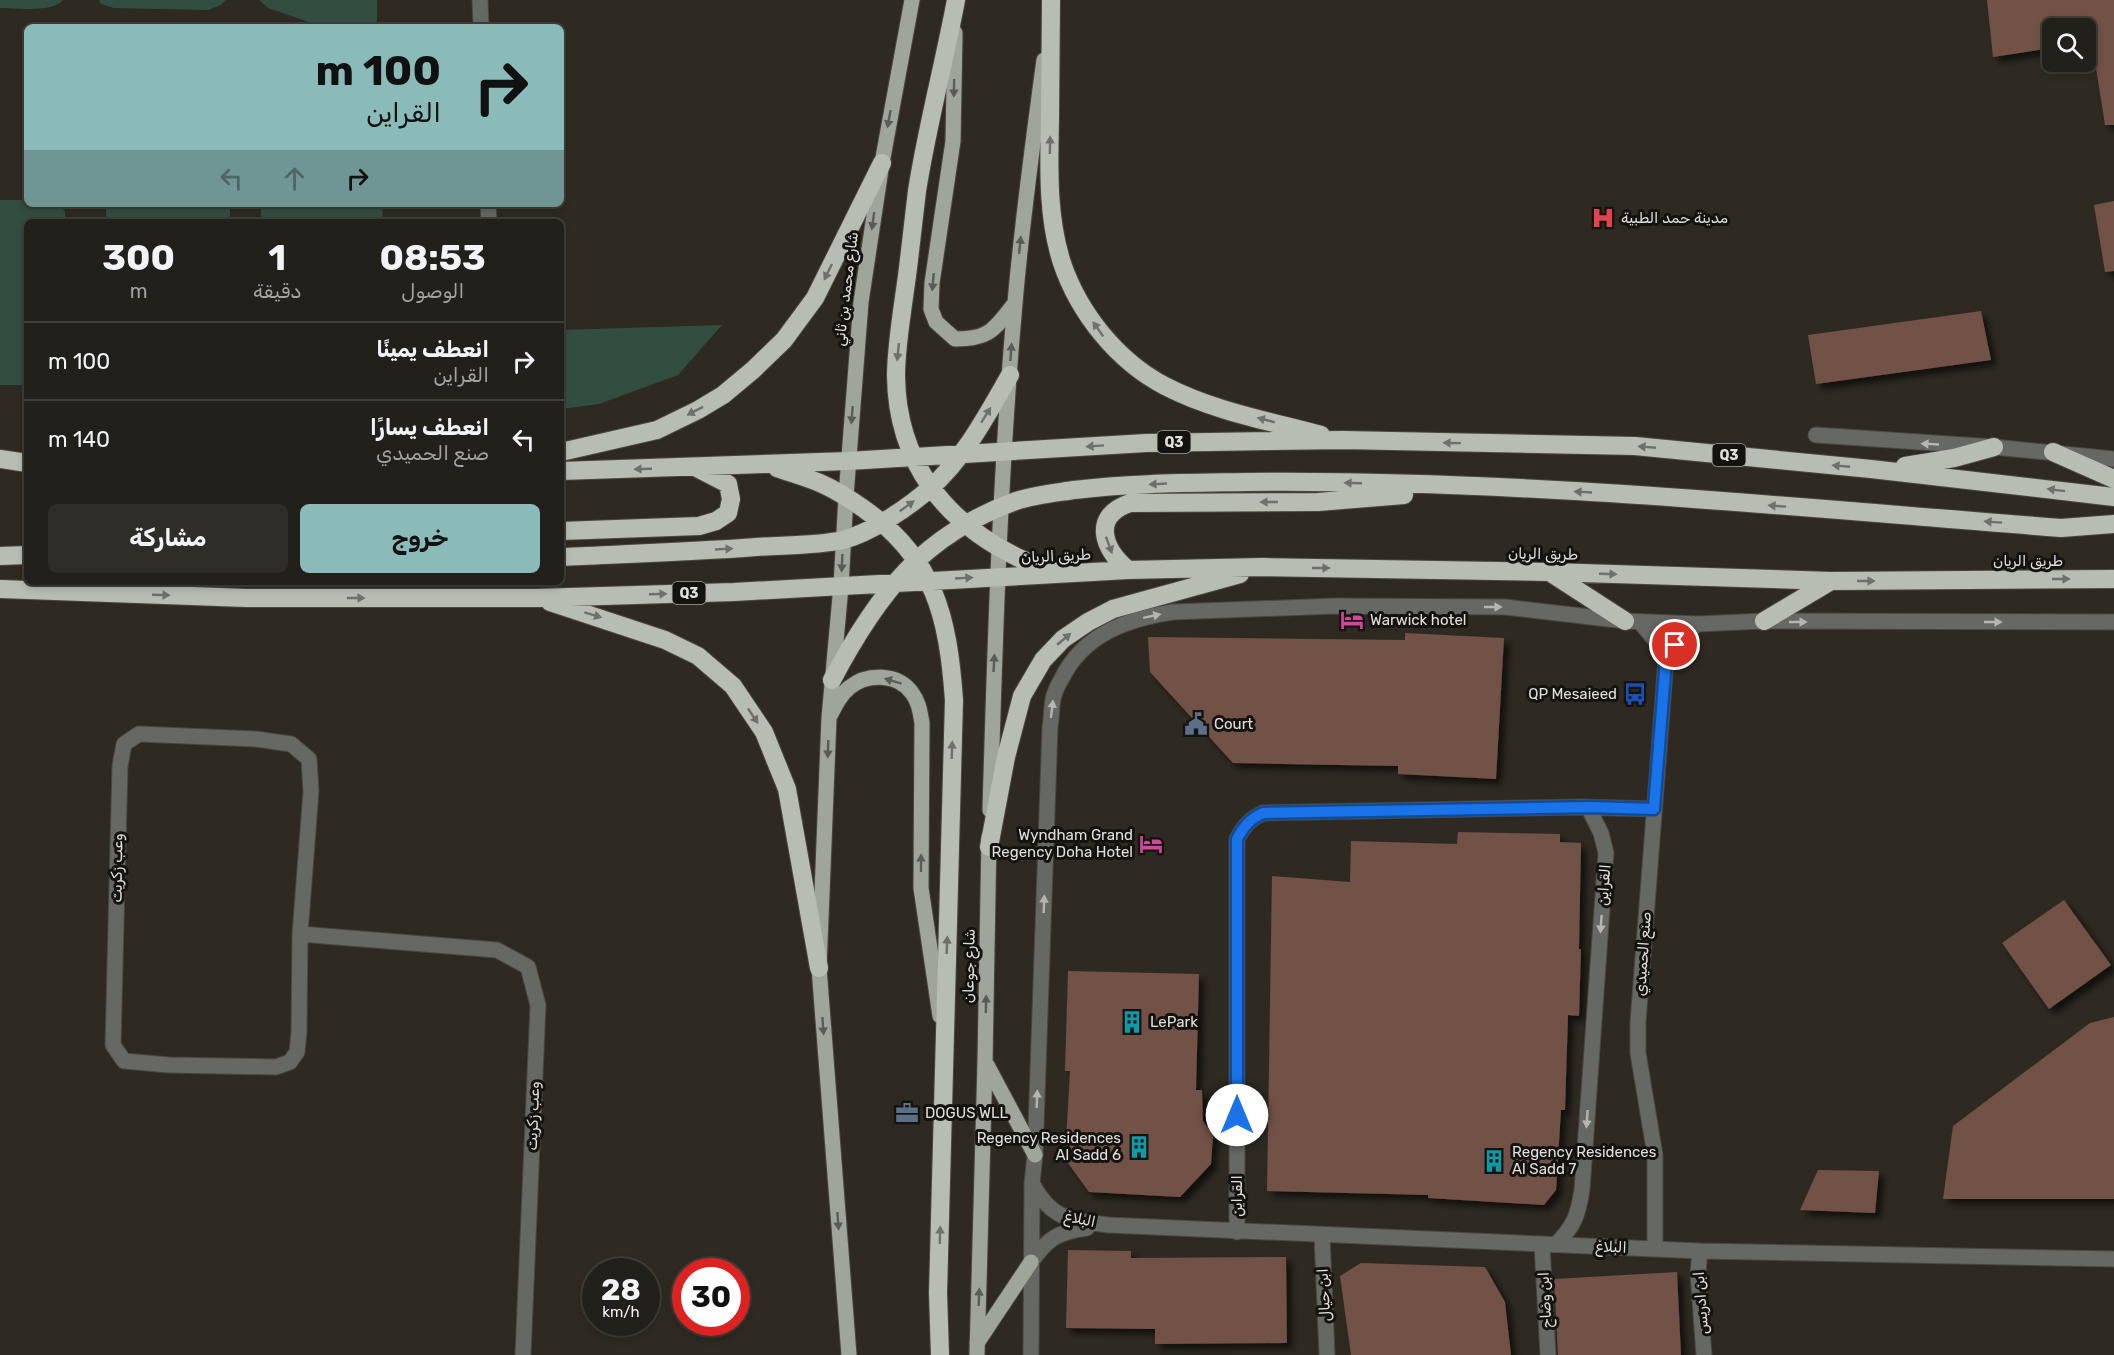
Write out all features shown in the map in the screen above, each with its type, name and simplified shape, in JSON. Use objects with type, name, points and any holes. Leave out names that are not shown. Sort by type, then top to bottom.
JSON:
[{"type":"highway","points":[[1051,0],[1049,165],[1053,216],[1062,263],[1085,311],[1104,338],[1127,360],[1163,385],[1199,402],[1343,441]]},
{"type":"highway","points":[[956,4],[918,190],[896,374],[902,431],[930,488],[964,525],[1023,560],[1063,573]]},
{"type":"highway","points":[[564,451],[657,430],[715,400],[753,370],[784,340],[815,298],[882,163]]},
{"type":"highway","points":[[564,557],[745,548],[843,540],[883,522],[930,488],[962,454],[1010,375]]},
{"type":"highway","name":"Q3","points":[[564,471],[770,465],[1198,441],[1343,441],[1635,446],[1870,469],[2114,497]]},
{"type":"highway","points":[[1870,469],[1923,464],[1994,447]]},
{"type":"highway","points":[[2053,452],[2114,479]]},
{"type":"highway","points":[[0,459],[24,463]]},
{"type":"highway","points":[[770,465],[820,483],[846,496],[883,522],[901,540],[917,559],[930,580],[944,625],[951,660],[954,700],[938,1293],[940,1355]]},
{"type":"highway","points":[[564,531],[688,527],[716,521],[728,513],[731,500],[728,484],[697,468]]},
{"type":"highway","points":[[0,472],[24,472]]},
{"type":"highway","points":[[832,680],[873,609],[894,582],[917,559],[964,525],[1002,507],[1042,494],[1172,483],[1302,482],[1495,487],[1619,494],[2061,528],[2114,524]]},
{"type":"highway","points":[[1128,570],[1109,551],[1105,532],[1107,521],[1112,513],[1130,503],[1318,502],[1495,487]]},
{"type":"highway","points":[[0,556],[24,555]]},
{"type":"highway","points":[[989,847],[1006,757],[1022,696],[1043,660],[1063,639],[1113,609],[1262,567]]},
{"type":"highway","name":"طريق الريان","points":[[0,589],[246,598],[537,598],[734,592],[1128,570],[1262,567],[1550,572],[1831,581],[2114,579]]},
{"type":"highway","points":[[1550,572],[1633,621]]},
{"type":"highway","points":[[1764,621],[1831,581]]},
{"type":"highway","points":[[537,598],[666,640],[698,656],[733,686],[764,732],[787,789],[819,968]]},
{"type":"main road","name":"شارع محمد بن ثاني","points":[[841,586],[861,302],[882,163],[912,0]]},
{"type":"main road","points":[[999,577],[1015,303],[1051,0]]},
{"type":"main road","points":[[956,4],[953,141],[932,283],[931,309],[936,322],[955,339],[972,339],[991,333],[1015,303]]},
{"type":"main road","name":"شارع جوعان","points":[[977,1349],[986,1062],[992,696],[999,577]]},
{"type":"main road","points":[[841,586],[829,718],[819,968],[849,1355]]},
{"type":"main road","points":[[829,718],[838,699],[848,688],[860,680],[874,677],[891,678],[904,684],[913,693],[920,707],[922,723],[921,888],[944,1045]]},
{"type":"main road","points":[[986,1062],[1035,1155]]},
{"type":"main road","points":[[977,1349],[1031,1262]]},
{"type":"street","points":[[480,0],[481,24]]},
{"type":"street","points":[[1816,435],[1994,447],[2114,459]]},
{"type":"street","points":[[1031,1355],[1032,1183],[1035,1155],[1050,727],[1054,694],[1067,669],[1078,654],[1097,637],[1120,625],[1149,616],[1198,610],[1335,606],[1505,607],[1633,621],[1698,624],[1764,621],[2114,622]]},
{"type":"street","points":[[1633,621],[1660,646],[1666,659],[1685,633],[1698,624]]},
{"type":"street","name":"صنع الحميدي","points":[[1655,1248],[1655,1155],[1637,1038],[1666,659]]},
{"type":"street","name":"وعب زكريت","points":[[138,734],[256,740],[291,744],[309,759],[311,791],[300,934],[299,1031],[297,1052],[290,1062],[276,1067],[170,1065],[124,1061],[113,1045],[120,766],[124,744],[138,734]]},
{"type":"street","name":"القراين","points":[[1549,1245],[1567,1233],[1575,1221],[1583,1167],[1606,854],[1601,833],[1588,807]]},
{"type":"street","name":"القراين","points":[[1237,1232],[1237,839],[1244,826],[1263,813],[1588,807],[1654,809]]},
{"type":"street","name":"وعب زكريت","points":[[300,934],[497,950],[528,967],[538,1005],[523,1355]]},
{"type":"street","name":"البلاغ","points":[[1032,1183],[1044,1202],[1058,1215],[1072,1220],[1108,1225],[1700,1251],[2114,1259]]},
{"type":"street","name":"البلاغ","points":[[1031,1262],[1041,1248],[1058,1234],[1069,1230],[1108,1225]]},
{"type":"street","name":"ابن حيال","points":[[1322,1235],[1327,1355]]},
{"type":"street","name":"ابن وضاح","points":[[1548,1355],[1549,1245]]},
{"type":"street","name":"ابن ادريس","points":[[1700,1251],[1698,1273],[1704,1355]]},
{"type":"green space","points":[[0,0],[63,0],[51,7],[24,9],[0,8]]},
{"type":"green space","points":[[99,0],[226,0],[221,5],[208,10],[114,8],[101,4]]},
{"type":"green space","points":[[259,0],[377,0],[377,24],[314,24],[268,8]]},
{"type":"green space","points":[[0,200],[24,200],[24,207],[61,207],[65,212],[65,219],[24,219],[24,385],[0,385]]},
{"type":"green space","points":[[106,207],[228,207],[230,210],[230,219],[106,219]]},
{"type":"green space","points":[[261,207],[382,207],[383,219],[261,219]]},
{"type":"green space","points":[[722,325],[678,375],[599,404],[564,409],[564,330]]},
{"type":"building","points":[[1987,0],[2114,0],[2114,125],[2105,125],[2096,68],[2096,18],[2042,18],[2042,50],[1993,57]]},
{"type":"building","points":[[2114,201],[2114,271],[2105,272],[2094,205]]},
{"type":"building","points":[[1981,311],[1991,360],[1816,384],[1808,335]]},
{"type":"building","points":[[1405,633],[1504,638],[1496,779],[1398,774],[1398,766],[1233,763],[1150,672],[1148,637],[1405,640]]},
{"type":"building","points":[[1458,832],[1560,834],[1560,842],[1581,843],[1579,1016],[1568,1015],[1565,1110],[1561,1110],[1556,1190],[1544,1205],[1428,1198],[1428,1195],[1267,1191],[1272,876],[1350,882],[1351,841],[1457,844]]},
{"type":"building","points":[[2064,900],[2111,965],[2049,1009],[2002,943]]},
{"type":"building","points":[[1068,971],[1199,974],[1196,1090],[1202,1090],[1203,1121],[1213,1135],[1211,1164],[1180,1197],[1089,1192],[1065,1159],[1070,1071],[1065,1071]]},
{"type":"building","points":[[2114,1017],[2114,1199],[1943,1199],[1953,1126],[2090,1023]]},
{"type":"building","points":[[1818,1170],[1879,1171],[1875,1213],[1800,1210]]},
{"type":"building","points":[[1068,1250],[1131,1251],[1131,1258],[1286,1257],[1287,1343],[1155,1344],[1155,1329],[1066,1328]]},
{"type":"building","points":[[1361,1263],[1485,1267],[1505,1302],[1511,1355],[1351,1355],[1340,1276]]},
{"type":"building","points":[[1677,1272],[1681,1355],[1558,1355],[1554,1279]]},
{"type":"place","name":"مدينة حمد الطبية","points":[[1603,218]]},
{"type":"place","name":"Warwick hotel","points":[[1352,620]]},
{"type":"place","name":"QP Mesaieed","points":[[1635,694]]},
{"type":"place","name":"Court","points":[[1196,724]]},
{"type":"place","name":"Wyndham Grand Regency Doha Hotel","points":[[1151,844]]},
{"type":"place","name":"LePark","points":[[1132,1022]]},
{"type":"place","name":"DOGUS WLL","points":[[907,1113]]},
{"type":"place","name":"Regency Residences Al Sadd 6","points":[[1139,1147]]},
{"type":"place","name":"Regency Residences Al Sadd 7","points":[[1494,1161]]},
{"type":"route","points":[[1237,1115],[1237,839],[1244,826],[1263,813],[1588,807],[1654,809],[1666,659],[1675,645]]}]
